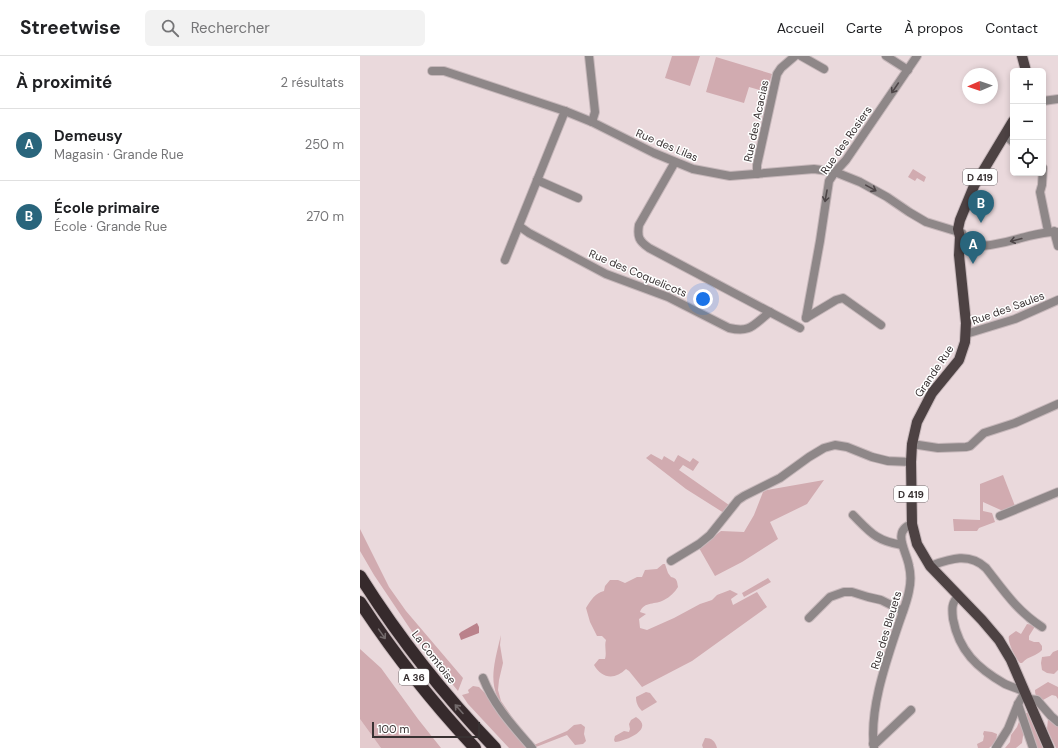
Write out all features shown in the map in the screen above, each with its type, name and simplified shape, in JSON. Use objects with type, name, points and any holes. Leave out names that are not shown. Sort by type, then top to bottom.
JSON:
[{"type":"highway","name":"La Comtoise","points":[[360,576],[397,630],[436,682],[495,748]]},
{"type":"highway","name":"A 36","points":[[360,602],[408,670],[475,748]]},
{"type":"main road","points":[[1022,56],[1025,68]]},
{"type":"main road","name":"Grande Rue","points":[[1010,126],[969,195],[959,224],[960,274],[966,334],[959,360],[932,393],[920,415],[912,444],[912,524],[917,544],[930,566],[982,620],[999,640],[1011,660],[1050,748]]},
{"type":"main road","points":[[960,237],[978,189],[1010,140]]},
{"type":"street","points":[[589,56],[595,112],[592,122]]},
{"type":"street","name":"Rue des Acacias","points":[[757,174],[757,165],[777,74],[781,68],[795,56]]},
{"type":"street","points":[[802,56],[824,69]]},
{"type":"street","points":[[886,56],[908,70]]},
{"type":"street","name":"Rue des Rosiers","points":[[881,325],[843,298],[836,300],[806,318],[829,181],[846,160],[917,56]]},
{"type":"street","name":"Rue des Lilas","points":[[432,71],[444,71],[565,111],[592,122],[654,153],[693,169],[730,176],[814,169],[835,172],[860,182],[926,222],[979,247],[1053,231]]},
{"type":"street","points":[[1046,101],[1058,99]]},
{"type":"street","points":[[505,260],[565,111]]},
{"type":"street","points":[[675,162],[639,225],[638,233],[640,242],[800,328]]},
{"type":"street","points":[[1043,176],[1040,192],[1058,246]]},
{"type":"street","points":[[537,180],[578,198]]},
{"type":"street","name":"Rue des Coquelicots","points":[[519,226],[529,233],[606,274],[668,297],[729,328],[738,330],[748,329],[770,312]]},
{"type":"street","name":"Rue des Saules","points":[[966,334],[992,327],[1058,300]]},
{"type":"street","points":[[912,444],[938,448],[970,446],[984,433],[1014,423],[1058,404]]},
{"type":"street","points":[[671,561],[699,544],[710,535],[738,500],[780,478],[808,457],[824,448],[835,445],[844,446],[872,457],[888,461],[911,462]]},
{"type":"street","points":[[1000,516],[1058,492]]},
{"type":"street","points":[[853,515],[869,531],[882,540],[902,545],[902,531],[907,525],[912,524]]},
{"type":"street","name":"Rue des Bleuets","points":[[873,746],[872,730],[874,711],[888,657],[911,582],[909,565],[902,545]]},
{"type":"street","points":[[930,566],[939,562],[954,559],[972,558],[980,562],[1017,607],[1030,619],[1042,627]]},
{"type":"street","points":[[809,618],[830,597],[844,592],[852,592],[881,600],[903,611]]},
{"type":"street","points":[[959,596],[953,603],[952,613],[956,633],[965,652],[986,671],[1006,684],[1037,700],[1058,722]]},
{"type":"street","points":[[483,678],[494,701],[532,748]]},
{"type":"street","points":[[996,748],[1008,729],[1018,704],[1027,695]]},
{"type":"street","points":[[1018,704],[1033,748]]},
{"type":"street","points":[[873,746],[911,710]]},
{"type":"shaded area","points":[[672,56],[700,56],[690,86],[665,78]]},
{"type":"shaded area","points":[[716,57],[772,74],[767,92],[749,87],[744,103],[706,92]]},
{"type":"shaded area","points":[[913,169],[926,177],[924,182],[917,178],[915,181],[908,177]]},
{"type":"shaded area","points":[[651,454],[662,460],[664,456],[674,462],[678,455],[690,462],[693,458],[699,462],[693,471],[683,465],[679,470],[729,505],[724,513],[686,489],[646,458]]},
{"type":"shaded area","points":[[1003,475],[1015,506],[1003,511],[983,502],[983,511],[992,513],[995,522],[979,528],[977,531],[954,531],[953,519],[980,520],[980,484]]},
{"type":"shaded area","points":[[824,480],[807,504],[770,522],[778,539],[742,562],[715,576],[699,548],[721,531],[744,532],[754,515],[763,492]]},
{"type":"shaded area","points":[[360,529],[389,587],[406,611],[463,678],[458,691],[423,648],[374,575],[360,551]]},
{"type":"shaded area","points":[[665,564],[671,577],[676,580],[678,587],[672,594],[661,602],[644,606],[640,612],[646,614],[639,619],[640,628],[647,630],[730,590],[738,594],[731,599],[733,605],[757,592],[767,607],[692,661],[642,687],[626,669],[622,673],[613,676],[601,673],[594,665],[599,659],[605,659],[606,640],[602,636],[597,636],[590,622],[586,608],[596,595],[604,591],[605,586],[610,580],[618,580],[625,583],[637,577],[642,577],[645,570],[657,569]]},
{"type":"shaded area","points":[[768,578],[771,582],[744,597],[742,593]]},
{"type":"shaded area","points":[[477,623],[479,633],[461,640],[459,634]]},
{"type":"shaded area","points":[[1027,624],[1034,625],[1034,628],[1029,636],[1029,640],[1039,642],[1042,646],[1042,650],[1038,654],[1020,663],[1014,654],[1009,636],[1016,631],[1021,634]]},
{"type":"shaded area","points":[[501,635],[500,645],[503,663],[498,690],[501,701],[521,730],[502,706],[494,686],[494,664]]},
{"type":"shaded area","points":[[360,649],[381,668],[441,748],[381,748],[360,719]]},
{"type":"shaded area","points":[[1058,650],[1058,670],[1054,674],[1047,673],[1042,670],[1042,657],[1050,656],[1053,652]]},
{"type":"shaded area","points":[[1048,682],[1058,687],[1058,699],[1056,696],[1052,695],[1043,700],[1038,698],[1036,695],[1035,690]]},
{"type":"shaded area","points":[[473,686],[479,687],[489,697],[501,718],[527,748],[509,748],[468,704],[462,695],[469,693],[468,690]]},
{"type":"shaded area","points":[[646,692],[650,693],[657,702],[642,711],[636,701],[636,697]]},
{"type":"shaded area","points":[[1028,712],[1043,748],[1037,748],[1025,714]]},
{"type":"shaded area","points":[[636,717],[641,721],[641,730],[631,737],[615,742],[615,736],[624,731],[629,732],[629,724],[631,720]]},
{"type":"shaded area","points":[[360,719],[381,748],[360,748]]},
{"type":"shaded area","points":[[1020,719],[1025,733],[1022,743],[1016,748],[1005,748],[1010,742],[1011,735],[1017,727]]},
{"type":"shaded area","points":[[1048,719],[1058,724],[1058,748],[1056,748],[1047,729]]},
{"type":"shaded area","points":[[581,724],[585,727],[584,734],[586,741],[583,744],[575,745],[567,735],[536,747],[534,745],[567,731],[574,725]]},
{"type":"shaded area","points":[[984,731],[997,734],[996,742],[989,748],[978,748],[977,744],[983,741]]},
{"type":"shaded area","points":[[705,738],[713,740],[717,748],[703,748],[702,745]]},
{"type":"place","name":"École primaire","points":[[981,223]]},
{"type":"place","name":"Demeusy","points":[[973,264]]}]
